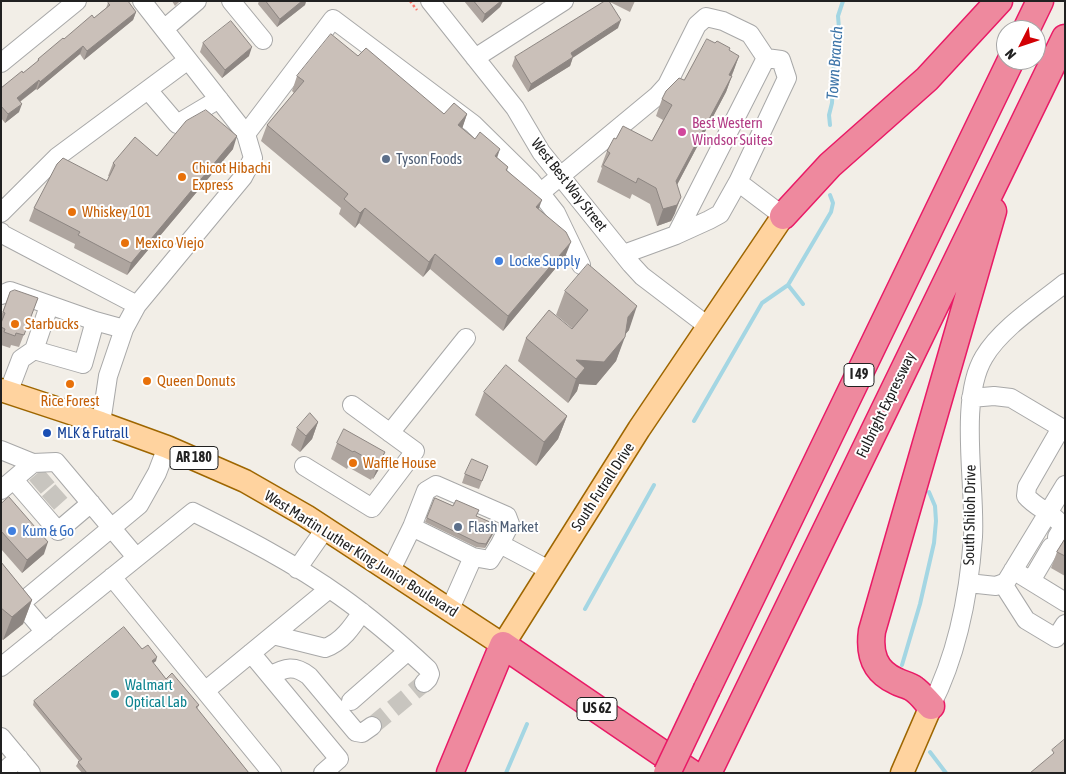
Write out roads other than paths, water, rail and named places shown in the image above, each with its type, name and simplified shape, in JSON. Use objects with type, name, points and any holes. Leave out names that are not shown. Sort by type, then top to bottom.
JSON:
[{"type":"highway","points":[[783,216],[830,165],[927,79],[999,1]]},
{"type":"highway","points":[[1031,20],[1040,1]]},
{"type":"highway","name":"Fulbright Expressway","points":[[708,773],[1065,38]]},
{"type":"highway","name":"I 49","points":[[667,773],[1006,70]]},
{"type":"highway","points":[[931,706],[915,689],[888,677],[881,671],[872,655],[870,644],[872,631],[1013,142]]},
{"type":"highway","name":"South Futrall Drive","points":[[450,773],[503,645]]},
{"type":"highway","name":"West Martin Luther King Junior Boulevard","points":[[503,645],[691,773]]},
{"type":"main road","name":"South Futrall Drive","points":[[503,645],[551,572],[576,527],[639,429],[710,327],[783,216]]},
{"type":"main road","name":"West Martin Luther King Junior Boulevard","points":[[5,392],[101,422],[167,447],[245,481],[306,516],[503,645]]},
{"type":"main road","name":"South Shiloh Drive","points":[[902,773],[931,706]]},
{"type":"street","points":[[1,63],[77,1]]},
{"type":"street","points":[[101,422],[108,376],[124,329],[137,305],[243,177],[253,158],[246,134],[142,1]]},
{"type":"street","points":[[164,29],[198,1]]},
{"type":"street","points":[[231,1],[263,40]]},
{"type":"street","name":"West Best Way Street","points":[[430,1],[515,108],[533,141],[642,276],[710,327]]},
{"type":"street","points":[[475,58],[541,7],[564,1]]},
{"type":"street","points":[[540,193],[657,96],[667,85],[697,24],[706,17],[723,21],[750,34],[766,58],[781,60],[787,78],[738,182],[720,214],[676,235],[624,254]]},
{"type":"street","points":[[246,134],[333,19],[473,124],[531,181],[556,213],[581,265]]},
{"type":"street","points":[[1,213],[57,157],[148,90],[183,54]]},
{"type":"street","points":[[676,235],[766,58]]},
{"type":"street","points":[[148,90],[177,124],[219,99]]},
{"type":"street","points":[[738,182],[783,216]]},
{"type":"street","points":[[1,232],[137,305]]},
{"type":"street","name":"South Shiloh Drive","points":[[931,706],[955,642],[968,583],[973,536],[971,398],[975,377],[984,357],[998,339],[1065,283]]},
{"type":"street","points":[[1,295],[10,291],[49,306],[124,329]]},
{"type":"street","points":[[5,392],[21,359],[34,350],[49,306]]},
{"type":"street","points":[[34,350],[83,364],[95,321]]},
{"type":"street","points":[[390,433],[466,338]]},
{"type":"street","points":[[971,398],[994,396],[1011,398],[1063,429],[1027,486],[1026,496],[1033,505],[1058,520],[1063,527],[1031,581]]},
{"type":"street","points":[[304,466],[372,508],[415,451],[352,405]]},
{"type":"street","points":[[21,603],[139,504],[158,473],[167,447]]},
{"type":"street","points":[[1,450],[33,464],[56,462],[57,468],[91,503],[136,557]]},
{"type":"street","points":[[7,485],[33,464]]},
{"type":"street","points":[[7,485],[30,491],[44,506],[58,531],[91,503]]},
{"type":"street","points":[[390,572],[412,527],[426,491],[436,485],[447,499],[487,517],[508,516],[510,524],[490,560],[412,527]]},
{"type":"street","points":[[968,583],[996,586],[1008,577],[1065,485]]},
{"type":"street","points":[[1,667],[193,512],[297,569],[362,612],[428,669],[430,674],[424,683]]},
{"type":"street","points":[[297,569],[325,529]]},
{"type":"street","points":[[500,544],[551,572]]},
{"type":"street","points":[[450,609],[471,553]]},
{"type":"street","points":[[112,577],[272,773]]},
{"type":"street","points":[[1008,577],[1031,581],[1065,602]]},
{"type":"street","points":[[1008,577],[1026,620],[1056,638],[1065,624]]},
{"type":"street","points":[[1,580],[45,632]]},
{"type":"street","points":[[205,691],[329,589]]},
{"type":"street","points":[[273,635],[325,648],[331,646],[349,631],[362,612]]},
{"type":"street","points":[[351,700],[408,651]]},
{"type":"street","points":[[251,653],[339,759],[323,773]]},
{"type":"street","points":[[270,676],[281,670],[291,668],[302,670],[356,732],[362,733],[372,726]]},
{"type":"street","points":[[1,737],[31,773]]},
{"type":"street","points":[[2,773],[19,758]]},
{"type":"waterway","name":"Town Branch","points":[[830,125],[829,115],[832,103],[834,62],[840,40],[838,16],[843,1]]},
{"type":"waterway","points":[[694,421],[762,303],[788,285],[831,212],[833,203],[830,195]]},
{"type":"waterway","points":[[788,285],[803,304]]},
{"type":"waterway","points":[[585,609],[654,485]]},
{"type":"waterway","points":[[902,665],[920,604],[934,543],[935,506],[929,492]]},
{"type":"waterway","points":[[506,773],[527,724]]},
{"type":"waterway","points":[[930,752],[946,773]]},
{"type":"tunnel","points":[[35,487],[55,470]]},
{"type":"tunnel","points":[[48,503],[68,485]]},
{"type":"tunnel","points":[[372,726],[424,683]]},
{"type":"place","name":"Best Western Windsor Suites","points":[[682,132]]},
{"type":"place","name":"Tyson Foods","points":[[386,159]]},
{"type":"place","name":"Chicot Hibachi Express","points":[[182,177]]},
{"type":"place","name":"Whiskey 101","points":[[72,212]]},
{"type":"place","name":"Mexico Viejo","points":[[125,243]]},
{"type":"place","name":"Locke Supply","points":[[499,261]]},
{"type":"place","name":"Starbucks","points":[[15,324]]},
{"type":"place","name":"Queen Donuts","points":[[147,381]]},
{"type":"place","name":"Rice Forest","points":[[70,384]]},
{"type":"place","name":"MLK & Futrall","points":[[47,433]]},
{"type":"place","name":"Waffle House","points":[[353,463]]},
{"type":"place","name":"Flash Market","points":[[458,527]]},
{"type":"place","name":"Kum & Go","points":[[12,531]]},
{"type":"place","name":"Walmart Optical Lab","points":[[115,694]]}]
